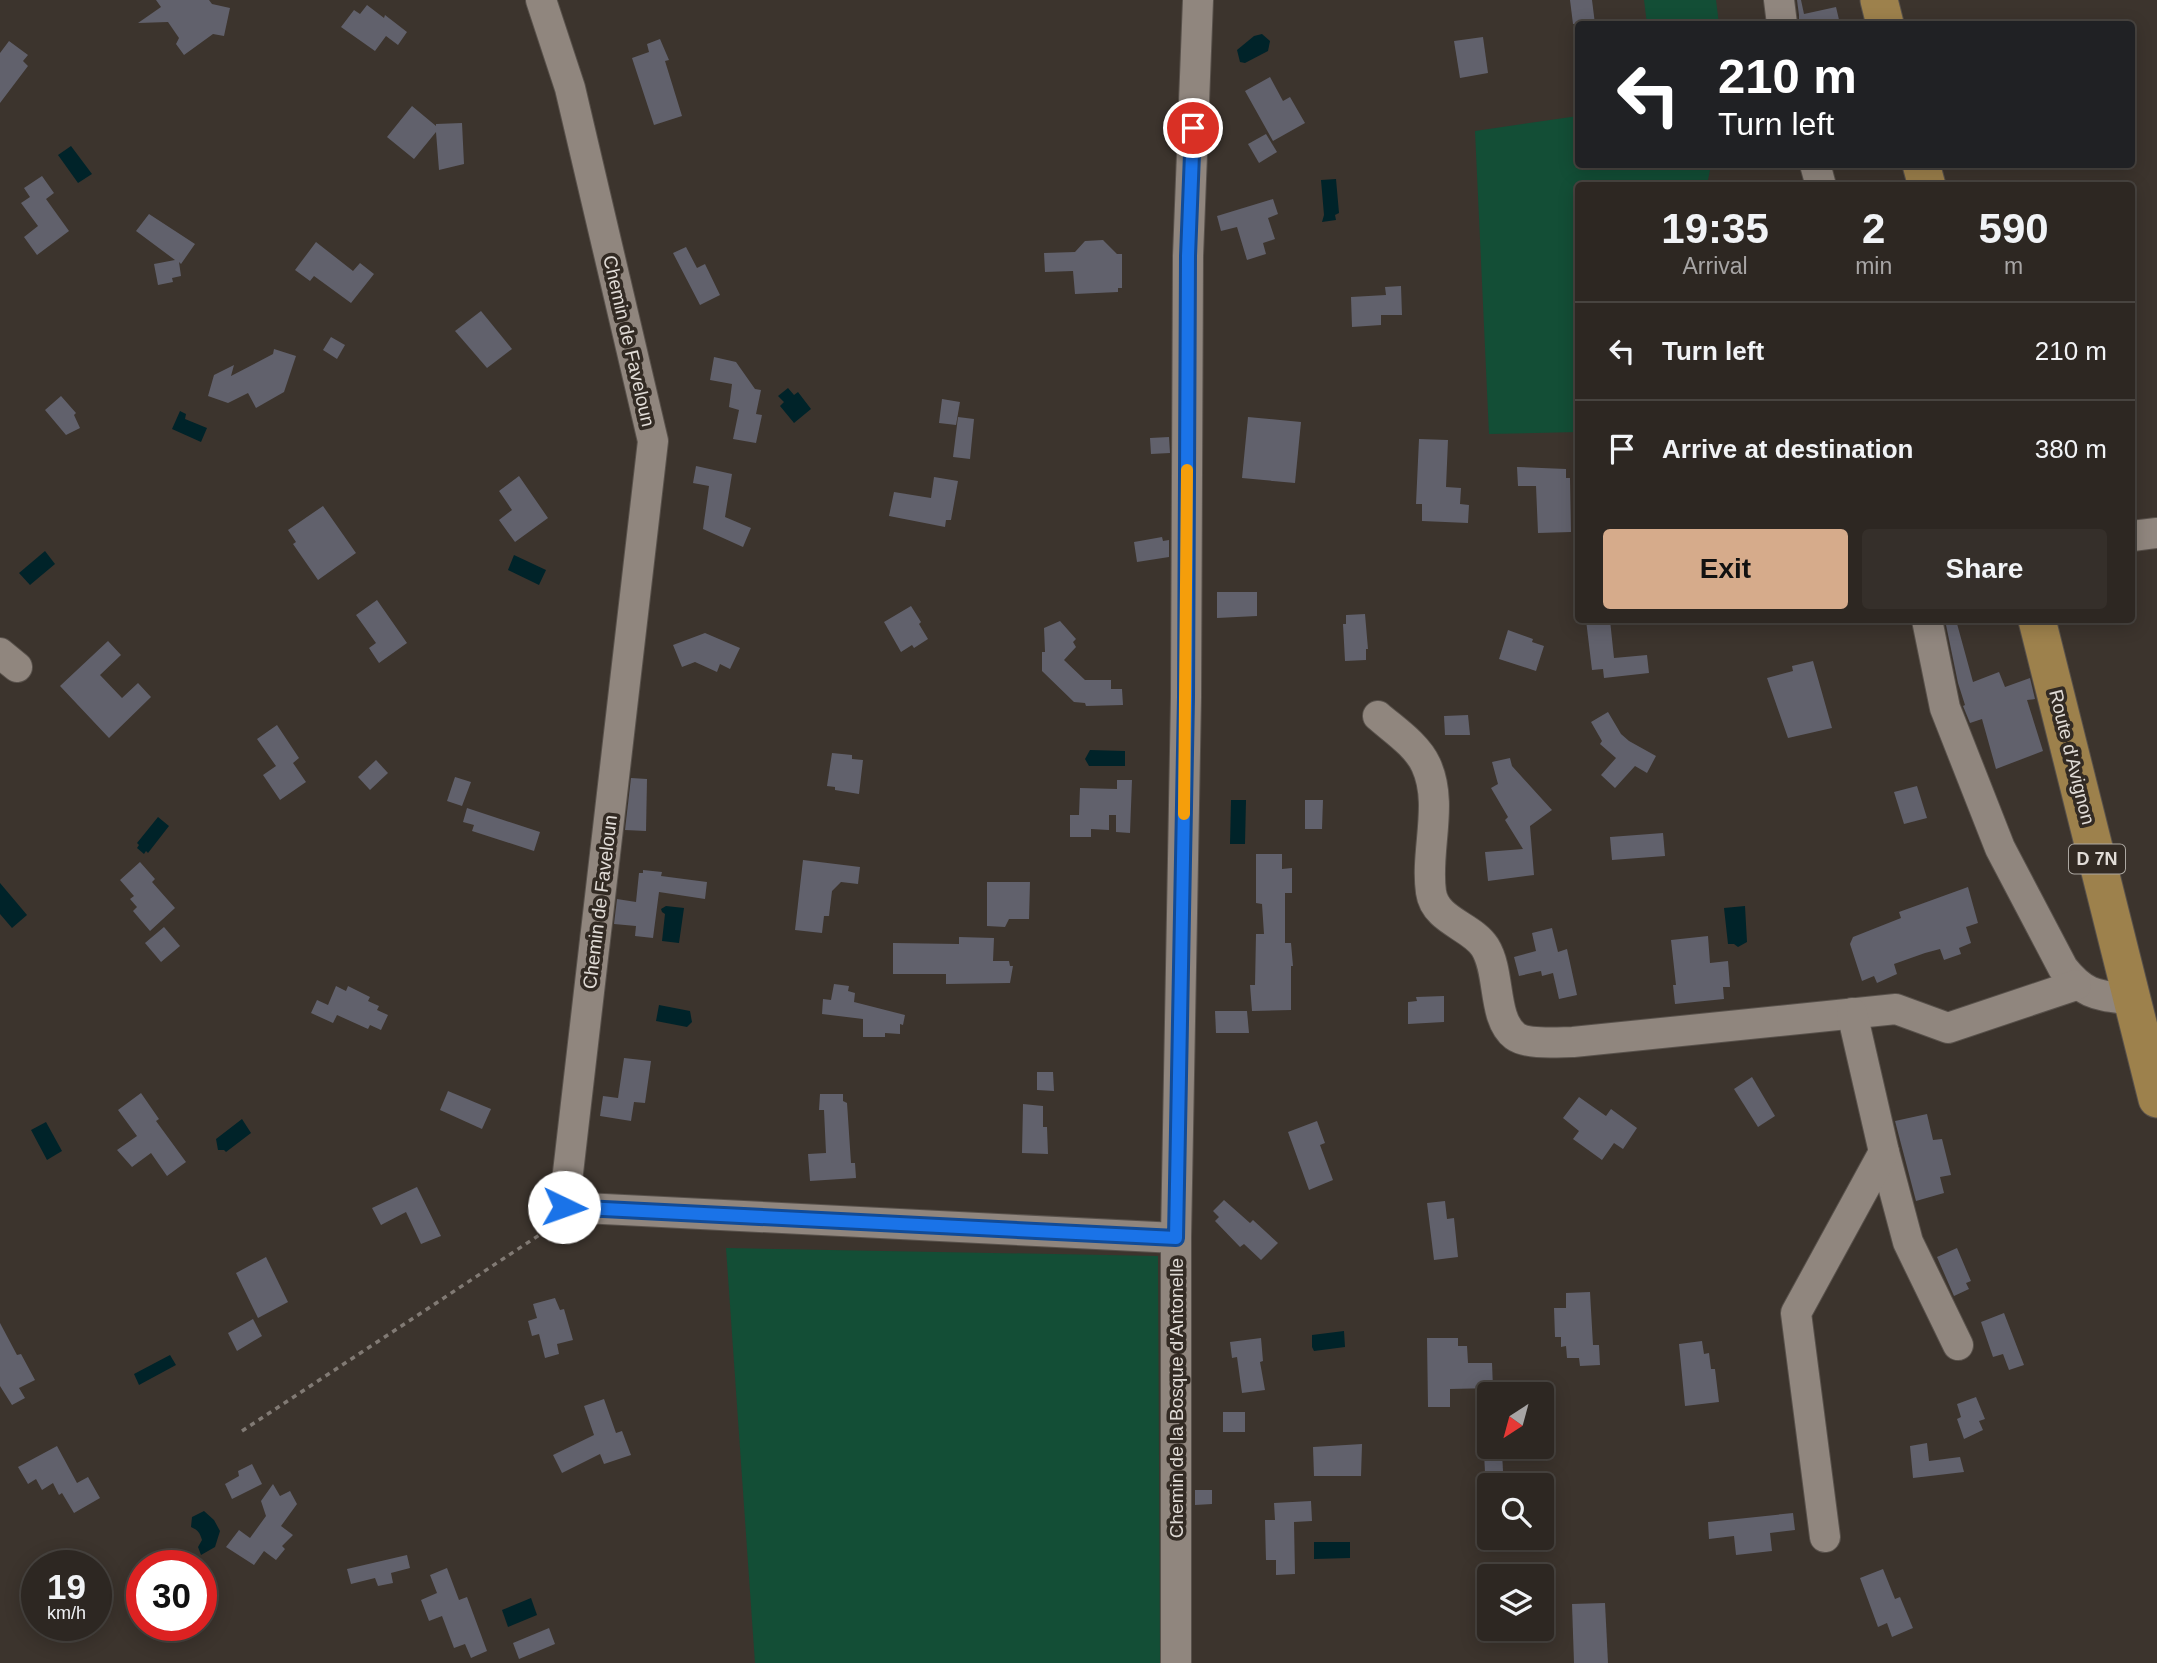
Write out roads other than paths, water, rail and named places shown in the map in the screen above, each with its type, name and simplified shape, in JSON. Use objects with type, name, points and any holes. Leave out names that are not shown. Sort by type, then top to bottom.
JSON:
[{"type":"main road","points":[[1879,0],[1884,21]]},
{"type":"main road","name":"Route d'Avignon","points":[[2038,623],[2157,1099]]},
{"type":"street","name":"Chemin de Faveloun","points":[[541,0],[570,88],[653,441],[564,1207],[1176,1238]]},
{"type":"street","name":"Chemin de la Bosque d'Antonelle","points":[[1176,1663],[1176,1238],[1186,697],[1188,256],[1198,0]]},
{"type":"street","points":[[1779,0],[1782,21]]},
{"type":"street","points":[[2135,536],[2157,533]]},
{"type":"street","points":[[1928,623],[1945,708],[2000,848],[2063,968],[2076,985],[2098,995],[2132,1000]]},
{"type":"street","points":[[1378,716],[1415,749],[1426,764],[1433,789],[1431,894],[1443,915],[1485,946],[1495,972],[1503,1022],[1517,1038],[1538,1042],[1573,1042],[1896,1009],[1948,1028],[2076,985]]},
{"type":"street","points":[[1852,1013],[1884,1152],[1909,1242],[1958,1345]]},
{"type":"street","points":[[1825,1537],[1796,1313],[1884,1152]]},
{"type":"water","points":[[1262,34],[1270,41],[1268,51],[1245,63],[1240,62],[1237,50],[1254,36]]},
{"type":"water","points":[[71,146],[92,174],[78,183],[58,155]]},
{"type":"water","points":[[1336,179],[1339,213],[1335,215],[1336,220],[1322,222],[1324,215],[1321,180]]},
{"type":"water","points":[[788,388],[794,395],[798,392],[811,409],[794,423],[780,406],[784,402],[778,396]]},
{"type":"water","points":[[180,411],[186,414],[185,419],[207,428],[201,442],[172,429]]},
{"type":"water","points":[[45,551],[55,564],[30,585],[19,573]]},
{"type":"water","points":[[514,555],[546,570],[539,585],[508,570]]},
{"type":"water","points":[[1090,750],[1125,751],[1125,766],[1089,766],[1085,759]]},
{"type":"water","points":[[1231,800],[1246,800],[1245,844],[1230,844]]},
{"type":"water","points":[[158,817],[169,826],[148,853],[146,851],[144,854],[137,848],[137,843]]},
{"type":"water","points":[[0,883],[27,915],[12,928],[0,914]]},
{"type":"water","points":[[666,906],[684,908],[679,943],[662,941],[665,914],[661,909]]},
{"type":"water","points":[[1745,906],[1747,942],[1738,947],[1728,944],[1724,908]]},
{"type":"water","points":[[659,1005],[690,1011],[692,1022],[687,1027],[656,1021]]},
{"type":"water","points":[[242,1119],[251,1133],[226,1152],[218,1150],[216,1139]]},
{"type":"water","points":[[46,1122],[62,1151],[47,1160],[31,1130]]},
{"type":"water","points":[[1344,1331],[1345,1347],[1314,1351],[1312,1335]]},
{"type":"water","points":[[170,1355],[176,1365],[139,1385],[134,1374]]},
{"type":"water","points":[[204,1511],[214,1520],[220,1531],[215,1547],[199,1550],[202,1540],[191,1527],[192,1517]]},
{"type":"water","points":[[1314,1542],[1350,1542],[1350,1558],[1314,1559]]},
{"type":"water","points":[[531,1598],[537,1615],[508,1627],[502,1610]]}]
